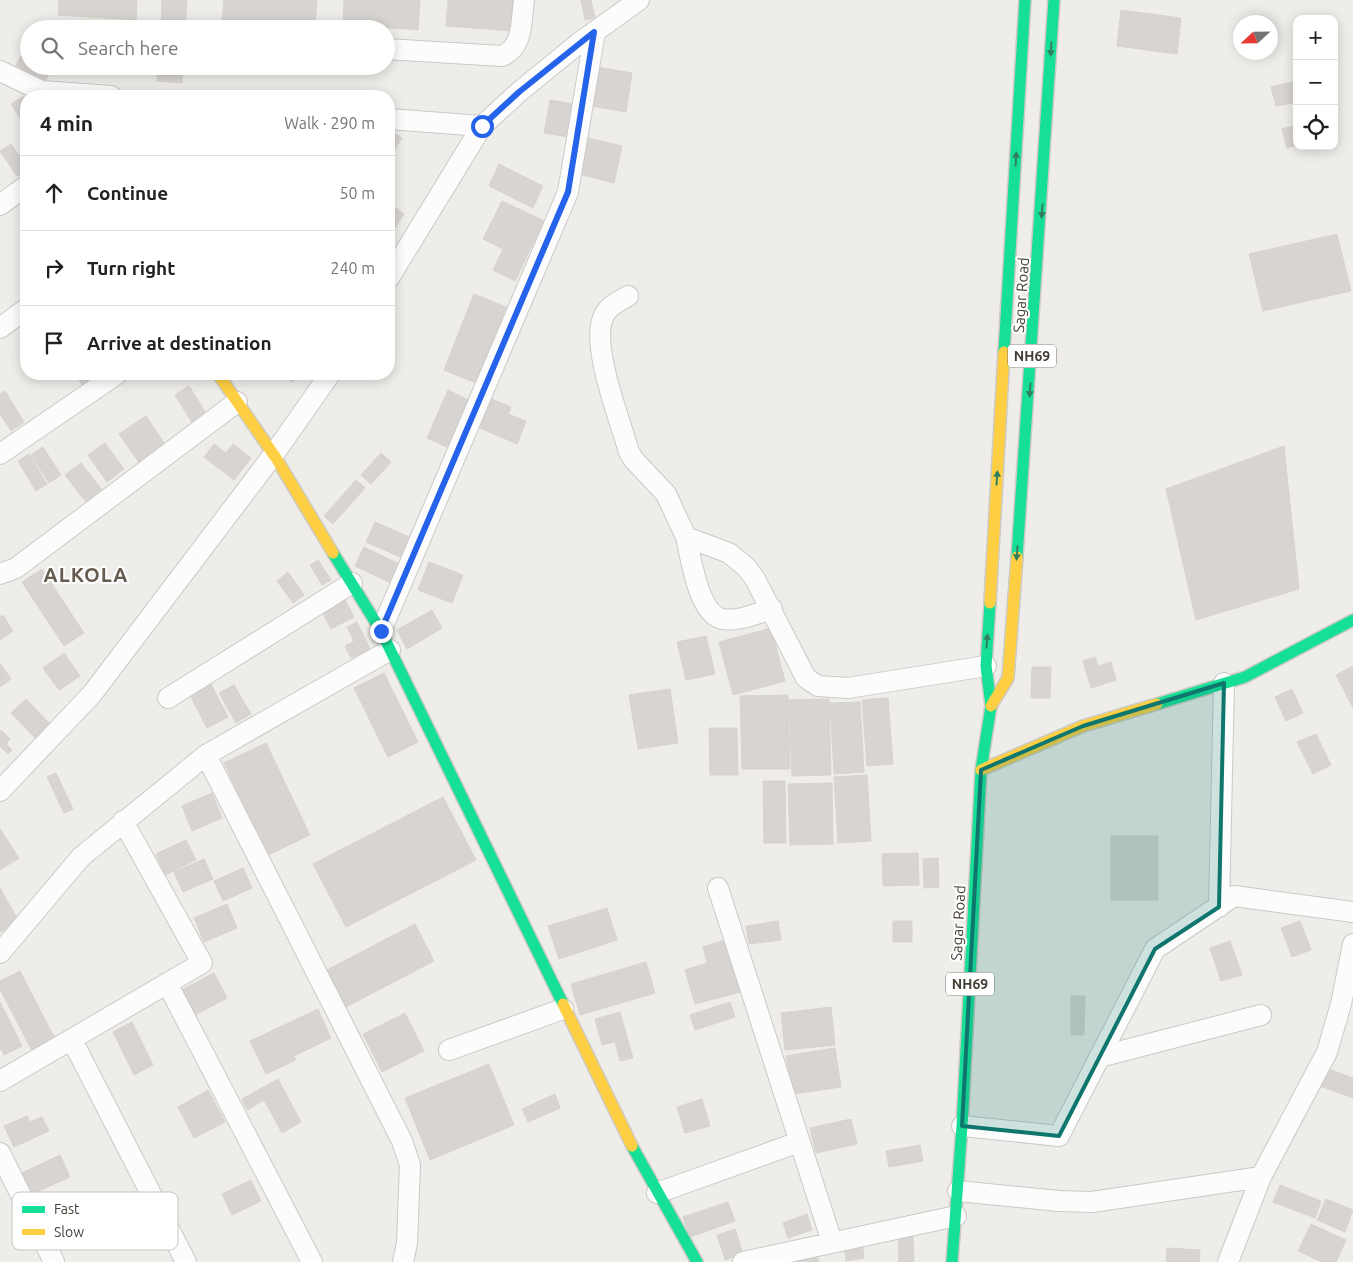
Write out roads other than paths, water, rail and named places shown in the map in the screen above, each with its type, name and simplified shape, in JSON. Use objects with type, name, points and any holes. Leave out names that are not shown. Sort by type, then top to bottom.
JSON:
[{"type":"main road","name":"Sagar Road","points":[[952,1262],[962,1126],[981,770],[991,706],[986,666],[1025,0]]},
{"type":"main road","name":"Sagar Road","points":[[991,706],[1008,678],[1026,443],[1054,0]]},
{"type":"main road","points":[[222,380],[274,454],[381,631],[563,1009],[657,1193],[697,1262]]},
{"type":"main road","points":[[981,770],[1083,726],[1245,677],[1353,620]]},
{"type":"street","points":[[395,50],[502,56],[509,53],[518,44],[524,0]]},
{"type":"street","points":[[395,268],[482,126],[519,92],[594,32],[639,0]]},
{"type":"street","points":[[381,631],[568,192],[594,32]]},
{"type":"street","points":[[2,75],[34,90]]},
{"type":"street","points":[[395,119],[482,126]]},
{"type":"street","points":[[0,205],[20,190]]},
{"type":"street","points":[[628,296],[612,305],[603,316],[599,332],[602,355],[629,452],[634,460],[666,494],[686,537],[698,586],[705,604],[713,614],[721,619],[731,619],[772,609]]},
{"type":"street","points":[[0,328],[20,313]]},
{"type":"street","points":[[0,454],[108,380]]},
{"type":"street","points":[[0,791],[92,694],[274,454],[326,380]]},
{"type":"street","points":[[0,574],[16,568],[237,402]]},
{"type":"street","points":[[686,537],[729,553],[755,579],[772,609],[798,665],[806,678],[818,686],[848,688],[986,666]]},
{"type":"street","points":[[168,698],[352,583]]},
{"type":"street","points":[[0,953],[81,857],[206,755],[390,650]]},
{"type":"street","points":[[1219,907],[1224,683]]},
{"type":"street","points":[[206,755],[402,1141],[410,1165],[405,1253],[417,1262]]},
{"type":"street","points":[[0,1081],[202,963],[123,822]]},
{"type":"street","points":[[718,888],[832,1242]]},
{"type":"street","points":[[962,1126],[1059,1136],[1155,949],[1234,896],[1353,912]]},
{"type":"street","points":[[1228,1262],[1261,1177],[1326,1052],[1342,1004],[1353,944]]},
{"type":"street","points":[[167,983],[312,1262]]},
{"type":"street","points":[[449,1050],[563,1009]]},
{"type":"street","points":[[1099,1058],[1260,1015]]},
{"type":"street","points":[[72,1040],[150,1192]]},
{"type":"street","points":[[657,1193],[799,1142]]},
{"type":"street","points":[[0,1153],[19,1192]]},
{"type":"street","points":[[958,1191],[1059,1201],[1092,1202],[1261,1177]]},
{"type":"street","points":[[744,1262],[956,1216]]},
{"type":"street","points":[[178,1246],[186,1262]]},
{"type":"street","points":[[48,1250],[54,1262]]},
{"type":"district","name":"ALKOLA","points":[[86,574]]}]
